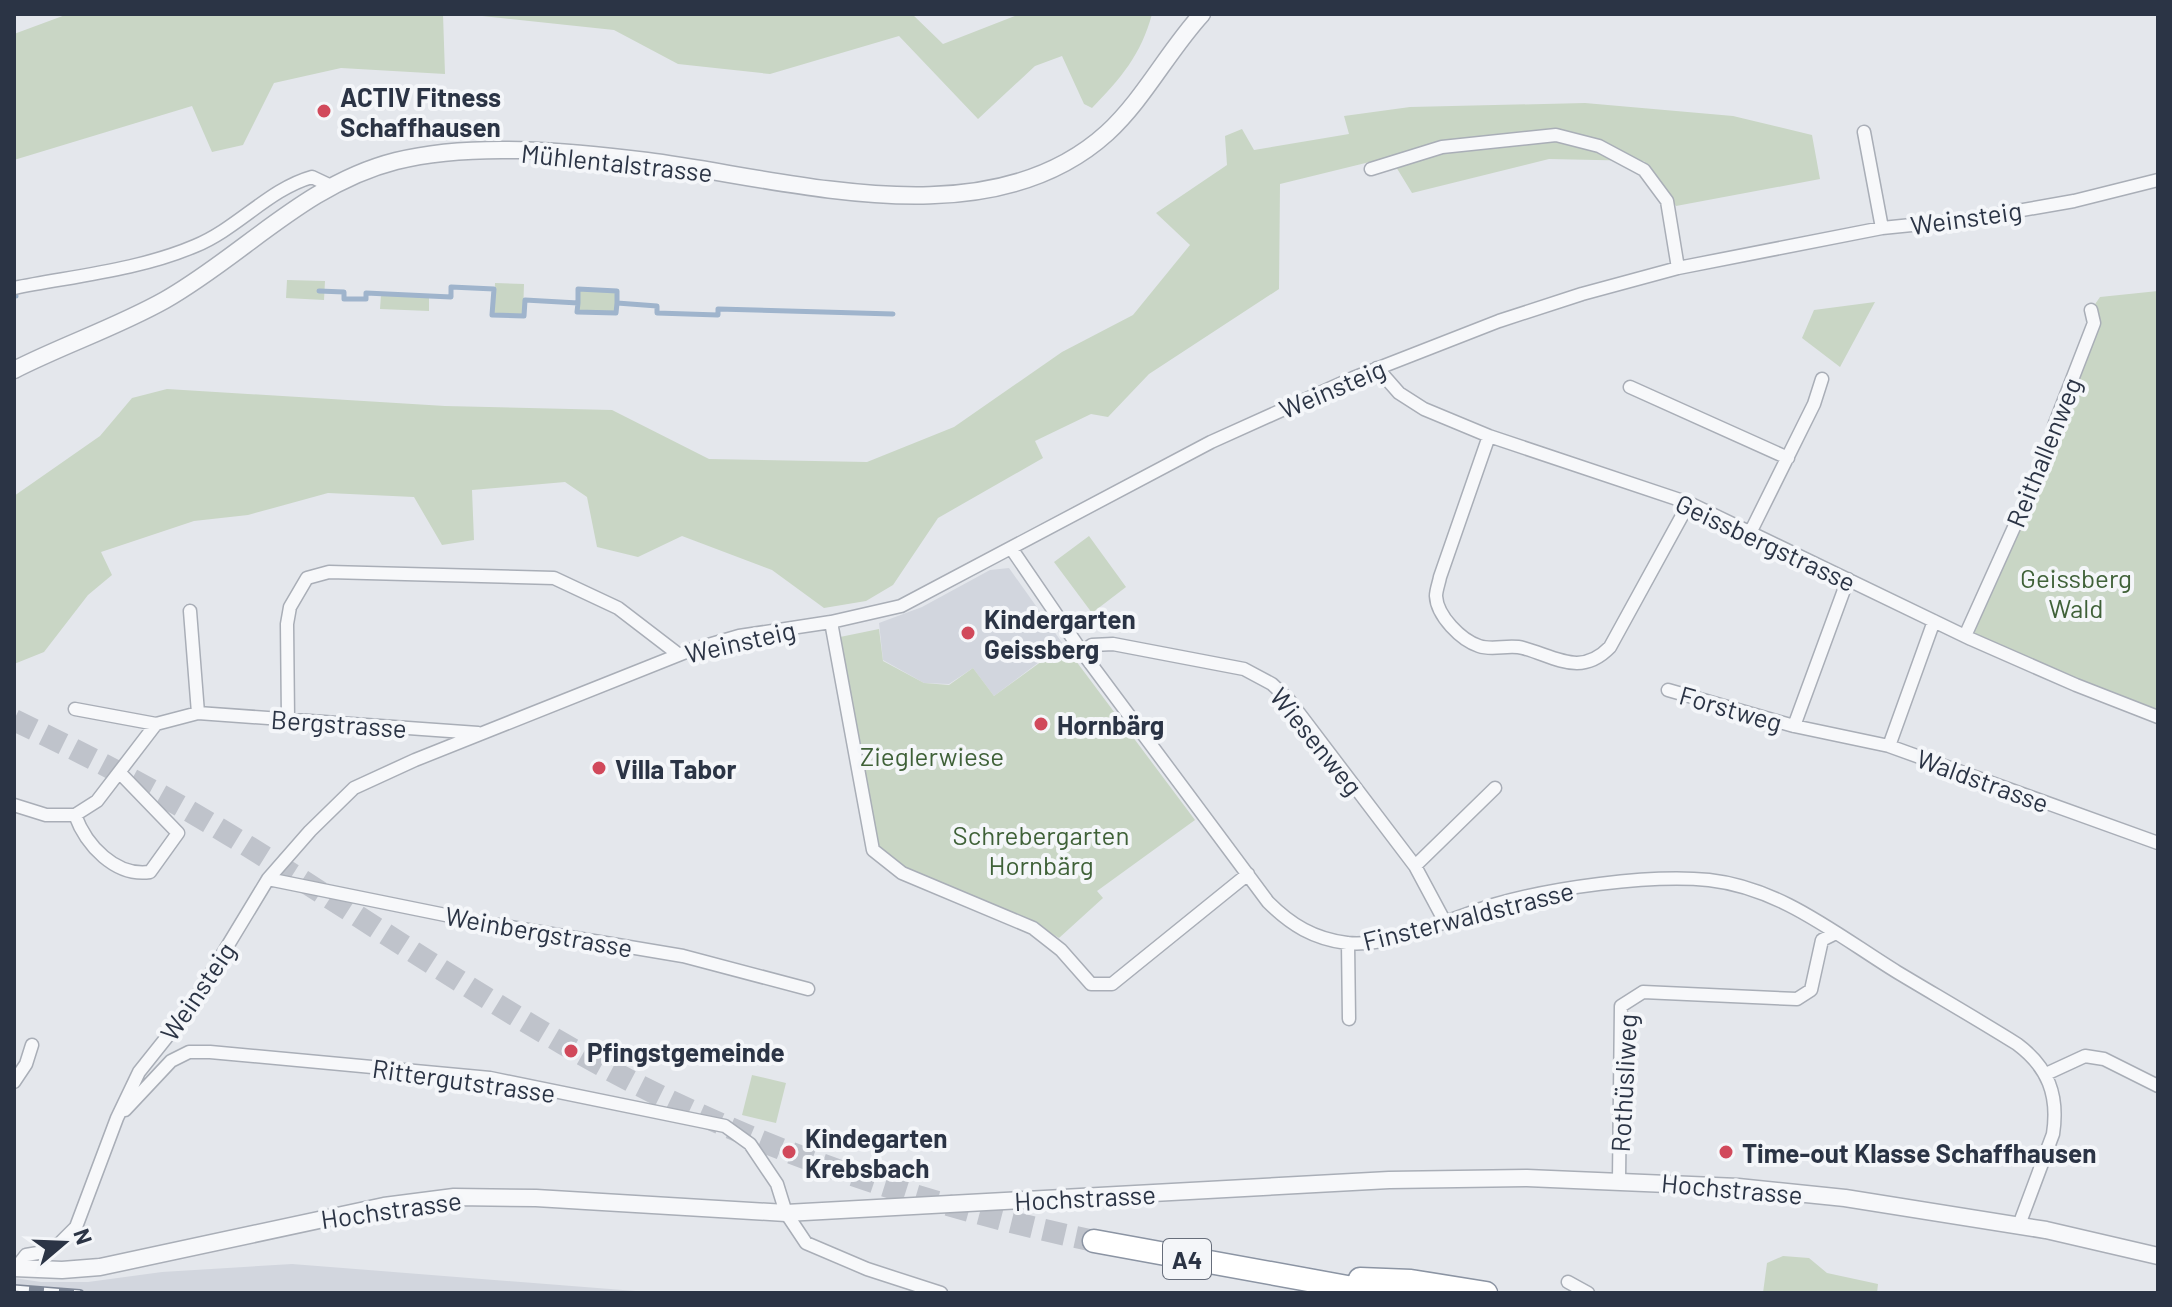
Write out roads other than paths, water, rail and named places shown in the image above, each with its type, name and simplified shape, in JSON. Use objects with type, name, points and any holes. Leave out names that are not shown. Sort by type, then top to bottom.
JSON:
[{"type":"highway","name":"A4","points":[[1094,1241],[1380,1293]]},
{"type":"highway","points":[[1283,1277],[1411,1281],[1486,1293]]},
{"type":"highway","points":[[1283,1277],[1335,1293]]},
{"type":"street","name":"Mühlentalstrasse","points":[[14,370],[164,300],[282,216],[331,186],[397,161],[445,153],[521,151],[648,161],[850,192],[917,195],[976,193],[1028,180],[1060,165],[1107,133],[1202,14]]},
{"type":"street","points":[[1864,132],[1882,228]]},
{"type":"street","points":[[1371,169],[1442,147],[1542,136],[1556,135],[1599,146],[1644,170],[1667,201],[1678,268]]},
{"type":"street","points":[[14,288],[145,263],[196,246],[224,232],[295,182],[312,177],[331,186]]},
{"type":"street","name":"Weinsteig","points":[[15,1268],[26,1255],[44,1252],[60,1243],[76,1227],[117,1118],[139,1072],[190,1008],[268,879],[310,831],[354,788],[415,760],[678,654],[739,636],[831,622],[901,606],[1211,442],[1377,368],[1499,321],[1678,268],[1882,228],[1971,219],[2048,206],[2158,180]]},
{"type":"street","name":"Reithallenweg","points":[[1965,636],[2052,443],[2054,426],[2094,323],[2091,310]]},
{"type":"street","name":"Geissbergstrasse","points":[[1377,368],[1399,393],[1424,409],[1489,436],[1689,503],[1965,636],[2158,717]]},
{"type":"street","points":[[1750,533],[1814,404],[1822,379]]},
{"type":"street","points":[[1630,387],[1788,458]]},
{"type":"street","points":[[1489,436],[1436,595],[1439,611],[1447,621],[1480,647],[1522,647],[1571,664],[1589,662],[1601,656],[1610,647],[1689,503]]},
{"type":"street","name":"Finsterwaldstrasse","points":[[1011,548],[1082,652],[1268,902],[1302,931],[1348,943],[1377,941],[1494,905],[1554,891],[1628,882],[1708,880],[1766,892],[2017,1044],[2046,1074]]},
{"type":"street","points":[[288,719],[287,624],[290,607],[307,578],[329,572],[554,578],[618,608],[678,654]]},
{"type":"street","name":"Forstweg","points":[[1794,726],[1848,579]]},
{"type":"street","points":[[190,611],[198,713]]},
{"type":"street","name":"Waldstrasse","points":[[1934,621],[1889,746],[2158,843]]},
{"type":"street","points":[[831,622],[873,850],[902,873],[1033,928],[1061,950],[1091,984],[1112,984],[1248,874]]},
{"type":"street","name":"Wiesenweg","points":[[1082,652],[1092,645],[1113,644],[1244,669],[1272,684],[1289,700],[1415,866],[1445,922]]},
{"type":"street","name":"Forstweg","points":[[1668,690],[1794,726],[1889,746]]},
{"type":"street","name":"Bergstrasse","points":[[75,709],[156,724],[198,713],[481,733]]},
{"type":"street","points":[[14,805],[46,815],[75,815],[97,801],[156,724]]},
{"type":"street","points":[[75,815],[87,841],[98,853],[132,873],[150,872],[178,833],[120,773]]},
{"type":"street","points":[[1415,866],[1495,788]]},
{"type":"street","name":"Weinbergstrasse","points":[[268,879],[475,921],[683,956],[808,989]]},
{"type":"street","name":"Rothüsliweg","points":[[1619,1180],[1621,1006],[1643,992],[1797,999],[1811,990],[1822,940],[1836,933]]},
{"type":"street","points":[[1348,943],[1349,1019]]},
{"type":"street","points":[[14,1082],[26,1064],[32,1045]]},
{"type":"street","name":"Rittergutstrasse","points":[[117,1118],[171,1061],[189,1052],[490,1078],[725,1126],[750,1144],[777,1184],[786,1213],[806,1243],[867,1269],[941,1293]]},
{"type":"street","points":[[2019,1225],[2053,1134],[2053,1097],[2046,1074],[2085,1056],[2104,1059],[2158,1086]]},
{"type":"street","name":"Hochstrasse","points":[[15,1268],[62,1270],[100,1267],[384,1206],[454,1197],[536,1198],[786,1213],[1389,1180],[1527,1178],[1738,1187],[1845,1198],[2019,1225],[2158,1256]]},
{"type":"street","points":[[1568,1282],[1588,1293]]},
{"type":"waterway","points":[[319,291],[344,292],[344,299],[366,299],[366,293],[451,297],[451,287],[494,289],[492,315],[524,316],[525,300],[578,303],[578,289],[617,291],[617,303],[657,306],[657,313],[718,315],[718,309],[893,314]]},
{"type":"waterway","points":[[578,303],[577,312],[616,313],[617,303]]},
{"type":"tunnel","points":[[14,720],[202,818],[497,1004],[648,1090],[709,1119],[834,1169],[963,1209],[1094,1241]]},
{"type":"railway","points":[[14,1288],[80,1293]]},
{"type":"place","name":"ACTIV Fitness Schaffhausen","points":[[324,111]]},
{"type":"place","name":"Kindergarten Geissberg","points":[[968,633]]},
{"type":"place","name":"Hornbärg","points":[[1041,724]]},
{"type":"place","name":"Villa Tabor","points":[[599,768]]},
{"type":"place","name":"Pfingstgemeinde","points":[[571,1051]]},
{"type":"place","name":"Kindegarten Krebsbach","points":[[789,1152]]},
{"type":"place","name":"Time-out Klasse Schaffhausen","points":[[1726,1152]]},
{"type":"park label","name":"Geissberg Wald","points":[[2076,592]]},
{"type":"park label","name":"Zieglerwiese","points":[[932,755]]},
{"type":"park label","name":"Schrebergarten Hornbärg","points":[[1041,849]]}]
